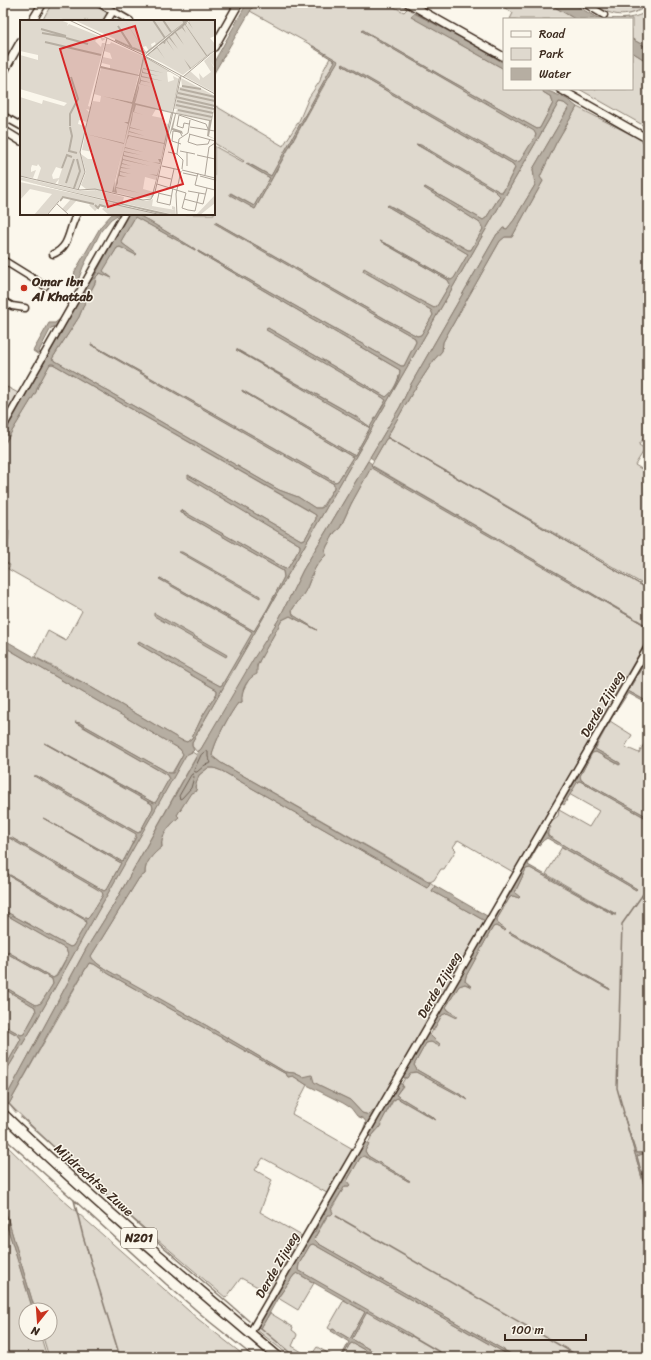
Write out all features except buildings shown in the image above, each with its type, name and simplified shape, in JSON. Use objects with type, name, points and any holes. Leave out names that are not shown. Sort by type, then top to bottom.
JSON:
[{"type":"main road","name":"Mijdrechtse Zuwe","points":[[3,1114],[49,1158],[135,1235],[278,1357]]},
{"type":"street","points":[[33,20],[43,3]]},
{"type":"street","points":[[99,3],[128,20]]},
{"type":"street","points":[[408,3],[503,56]]},
{"type":"street","points":[[584,3],[604,15]]},
{"type":"street","points":[[215,47],[238,4]]},
{"type":"street","points":[[108,20],[113,11]]},
{"type":"street","points":[[3,73],[20,43]]},
{"type":"street","points":[[562,90],[648,139]]},
{"type":"street","points":[[5,117],[20,125]]},
{"type":"street","points":[[3,130],[20,140]]},
{"type":"street","points":[[53,254],[62,249],[67,242],[77,215]]},
{"type":"street","points":[[3,427],[123,215]]},
{"type":"street","points":[[3,260],[45,286]]},
{"type":"street","points":[[3,301],[12,306],[25,308]]},
{"type":"street","name":"Derde Zijweg","points":[[250,1333],[648,647]]},
{"type":"green space","points":[[52,3],[91,3],[108,13],[104,20],[43,20]]},
{"type":"green space","points":[[255,3],[386,3],[404,12],[407,9],[402,6],[404,3],[423,15],[424,18],[414,13],[412,17],[503,68],[503,90],[544,90],[543,92],[551,97],[553,103],[540,128],[537,129],[363,30],[362,31],[535,131],[536,136],[520,162],[514,163],[342,65],[513,164],[515,168],[503,192],[500,192],[417,145],[496,191],[500,196],[486,218],[483,220],[425,187],[480,223],[483,229],[471,250],[468,250],[389,205],[387,206],[468,254],[454,279],[451,280],[383,243],[448,280],[450,284],[437,306],[434,308],[363,271],[431,310],[433,315],[421,335],[417,336],[389,321],[215,222],[415,338],[416,342],[404,366],[401,366],[198,251],[400,370],[396,385],[386,397],[268,328],[266,329],[386,400],[370,427],[355,416],[236,349],[370,428],[355,455],[353,455],[242,391],[353,457],[338,481],[335,482],[91,344],[334,484],[334,488],[321,508],[315,508],[298,497],[279,490],[52,359],[79,317],[95,283],[96,277],[100,273],[110,277],[102,271],[117,248],[120,247],[136,255],[121,241],[135,217],[195,250],[139,215],[215,215],[215,147],[243,162],[244,161],[215,144],[215,106],[283,146],[299,121],[309,97],[320,81],[322,73],[330,58],[334,60],[313,46],[250,11]],"holes":[[[336,61],[337,62],[255,209],[230,194],[231,193],[254,206],[270,178],[247,164],[248,163],[271,176]]]},
{"type":"green space","points":[[497,3],[548,3],[573,18],[510,18],[513,13]]},
{"type":"green space","points":[[589,3],[648,3],[648,6],[632,13],[618,15],[605,11]]},
{"type":"green space","points":[[648,11],[648,48],[633,40],[633,18],[629,18]]},
{"type":"green space","points":[[633,53],[648,62],[648,128],[581,90],[633,90]]},
{"type":"green space","points":[[559,102],[564,103],[569,107],[533,169],[535,185],[514,220],[507,229],[503,228],[497,234],[411,384],[400,407],[303,570],[279,619],[201,749],[197,752],[192,746],[192,742]]},
{"type":"green space","points":[[577,107],[648,143],[648,431],[639,445],[645,449],[635,465],[648,473],[648,587],[387,437],[411,395],[434,360],[442,351],[443,342],[500,241],[505,237],[512,237],[543,181],[539,177],[556,143]]},
{"type":"green space","points":[[50,364],[53,364],[316,515],[316,519],[305,539],[301,540],[188,475],[189,478],[300,545],[300,548],[288,568],[285,569],[180,510],[180,512],[283,571],[284,577],[254,631],[160,578],[253,633],[220,686],[138,642],[138,644],[217,690],[217,693],[202,717],[192,738],[187,742],[35,657],[48,631],[66,641],[82,611],[8,569],[10,565],[3,561],[8,550],[9,531],[3,528],[3,446],[36,392]]},
{"type":"green space","points":[[7,387],[20,394],[3,423],[3,393]]},
{"type":"green space","points":[[388,438],[648,589],[648,626],[371,465]]},
{"type":"green space","points":[[371,467],[648,627],[648,638],[569,776],[539,833],[513,872],[458,840],[453,847],[456,850],[444,869],[441,869],[434,880],[430,882],[221,763],[212,756],[215,744],[222,729],[238,703],[242,702],[241,696],[243,690],[256,670],[260,659],[282,620],[290,616],[317,630],[293,615],[292,610],[305,592],[313,572],[326,555],[325,551],[327,546],[335,532],[340,528]]},
{"type":"green space","points":[[3,646],[180,749],[183,754],[172,773],[169,773],[80,723],[76,723],[167,775],[169,779],[154,803],[47,744],[152,804],[153,808],[140,832],[138,833],[35,776],[137,834],[124,860],[121,861],[45,819],[121,863],[107,889],[104,891],[10,838],[103,892],[103,895],[87,919],[3,871]]},
{"type":"green space","points":[[648,657],[648,702],[628,691]]},
{"type":"green space","points":[[610,721],[632,735],[625,747],[639,753],[644,744],[648,746],[648,817],[581,780],[580,776],[592,753],[596,752],[619,765],[620,763],[595,749]]},
{"type":"green space","points":[[192,752],[197,755],[114,904],[86,949],[3,1103],[3,1076],[31,1030],[186,754]]},
{"type":"green space","points":[[208,768],[214,768],[222,771],[427,888],[430,882],[435,886],[432,891],[485,921],[375,1112],[369,1115],[362,1113],[350,1100],[294,1073],[285,1072],[108,970],[97,963],[91,956],[139,878],[145,874],[148,862],[155,852],[162,847],[164,835],[179,817],[177,815],[191,792],[197,791],[195,787],[199,775]]},
{"type":"green space","points":[[578,781],[580,781],[648,819],[648,1195],[637,1156],[646,1152],[636,1153],[623,1113],[648,1199],[648,1357],[516,1357],[319,1244],[314,1239],[345,1186],[349,1186],[347,1181],[360,1158],[364,1155],[410,1181],[368,1156],[365,1151],[371,1137],[382,1125],[380,1124],[393,1101],[397,1098],[435,1120],[396,1095],[403,1086],[401,1085],[410,1072],[416,1072],[467,1099],[417,1070],[414,1065],[426,1043],[431,1042],[440,1044],[430,1035],[442,1015],[447,1013],[457,1017],[446,1007],[459,986],[465,984],[471,987],[465,981],[466,976],[493,927],[496,926],[505,931],[506,930],[497,923],[497,919],[510,897],[513,896],[519,898],[515,893],[526,869],[530,868],[616,914],[546,874],[562,847],[636,890],[637,889],[548,836],[548,826],[536,846],[556,809],[550,822],[558,816],[559,810],[589,827],[599,811],[569,794]],"holes":[[[510,932],[610,989],[510,933]]]},
{"type":"green space","points":[[3,872],[85,920],[86,924],[73,946],[70,947],[3,910]]},
{"type":"green space","points":[[3,913],[66,949],[68,955],[56,976],[53,978],[3,949]]},
{"type":"green space","points":[[3,951],[52,979],[53,984],[41,1003],[36,1005],[3,986]]},
{"type":"green space","points":[[89,963],[94,964],[109,974],[286,1074],[288,1077],[293,1076],[307,1085],[292,1114],[353,1149],[327,1193],[263,1158],[255,1170],[272,1180],[260,1212],[302,1236],[269,1293],[241,1278],[226,1298],[96,1187],[9,1104]]},
{"type":"green space","points":[[3,988],[35,1007],[36,1012],[24,1034],[21,1035],[3,1025]]},
{"type":"green space","points":[[3,1027],[19,1036],[21,1039],[3,1071]]},
{"type":"green space","points":[[3,1142],[53,1191],[198,1319],[246,1357],[49,1357],[44,1342],[58,1342],[58,1302],[33,1302],[3,1203]]},
{"type":"green space","points":[[3,1213],[31,1302],[18,1302],[18,1342],[42,1342],[47,1357],[3,1357]]},
{"type":"green space","points":[[313,1244],[512,1357],[382,1357],[352,1339],[367,1311],[411,1337],[298,1270],[299,1264],[310,1245]]},
{"type":"green space","points":[[297,1273],[314,1283],[298,1310],[278,1298]]},
{"type":"green space","points":[[344,1300],[365,1312],[350,1339],[333,1329],[331,1330],[328,1328]]},
{"type":"green space","points":[[270,1313],[293,1327],[292,1330],[297,1335],[292,1346],[302,1352],[299,1357],[291,1357],[257,1330],[259,1327],[261,1328]]},
{"type":"green space","points":[[352,1343],[377,1357],[342,1357]]},
{"type":"green space","points":[[317,1347],[335,1357],[310,1357]]},
{"type":"water","points":[[247,3],[255,3],[215,71],[215,60]]},
{"type":"water","points":[[548,3],[572,3],[597,18],[573,18]]},
{"type":"water","points":[[414,13],[469,42],[503,62],[503,68],[411,17]]},
{"type":"water","points":[[363,30],[537,129],[540,128],[553,103],[551,97],[543,92],[544,90],[567,99],[577,107],[556,143],[540,177],[543,181],[512,237],[505,237],[500,241],[443,342],[442,351],[434,360],[411,395],[387,437],[648,589],[388,438],[374,460],[370,457],[400,407],[411,384],[497,234],[503,228],[507,229],[514,220],[535,185],[533,169],[569,107],[564,103],[559,102],[192,742],[194,750],[186,755],[31,1030],[3,1076],[3,1071],[21,1039],[19,1036],[3,1027],[3,1025],[21,1035],[24,1034],[36,1012],[35,1007],[3,988],[3,986],[36,1005],[41,1003],[53,984],[52,979],[3,951],[3,949],[53,978],[57,976],[68,955],[66,949],[3,913],[3,910],[70,947],[73,946],[86,924],[85,920],[3,871],[87,919],[103,895],[102,892],[9,838],[12,838],[104,891],[107,889],[121,863],[43,818],[121,861],[124,860],[136,837],[136,834],[34,776],[37,776],[138,833],[140,832],[153,808],[152,804],[44,743],[154,803],[169,779],[167,775],[75,722],[80,723],[169,773],[173,773],[183,754],[180,749],[3,646],[3,639],[187,742],[192,738],[202,717],[217,693],[217,690],[138,644],[139,641],[220,686],[252,633],[251,631],[159,579],[160,578],[254,631],[284,577],[283,571],[180,512],[181,510],[285,569],[288,568],[300,548],[300,545],[188,478],[188,475],[301,540],[305,539],[316,519],[316,515],[53,364],[50,364],[36,392],[3,446],[3,435],[90,281],[93,279],[126,215],[139,215],[195,250],[135,217],[121,241],[137,254],[136,255],[120,247],[117,248],[103,271],[112,278],[100,273],[96,277],[95,283],[79,317],[52,359],[279,490],[298,497],[315,508],[323,507],[334,488],[334,484],[91,344],[335,482],[338,481],[353,457],[242,390],[353,455],[355,455],[370,428],[236,350],[355,416],[370,427],[386,400],[266,330],[268,328],[386,397],[396,385],[400,370],[198,251],[401,366],[404,366],[416,342],[415,338],[214,223],[215,222],[389,321],[417,336],[421,335],[433,315],[431,310],[363,271],[364,268],[434,308],[437,306],[450,284],[448,280],[380,241],[451,280],[454,278],[468,254],[387,206],[388,205],[468,250],[471,250],[483,229],[480,223],[424,188],[425,187],[483,220],[486,218],[500,196],[495,191],[416,144],[421,145],[500,192],[503,192],[515,168],[513,164],[342,65],[343,64],[514,162],[520,161],[536,135],[534,131],[362,31]]},
{"type":"water","points":[[633,40],[648,48],[648,62],[633,53]]},
{"type":"water","points":[[313,46],[338,61],[255,209],[230,195],[230,193],[254,206],[270,178],[246,164],[247,163],[271,176],[335,61],[312,47]]},
{"type":"water","points":[[111,215],[117,215],[111,219],[101,231],[79,278],[73,286],[71,286],[69,284],[75,271],[101,226]]},
{"type":"water","points":[[67,307],[57,326],[51,328],[39,351],[41,354],[39,355],[33,351],[49,323],[55,323],[60,319]]},
{"type":"water","points":[[368,461],[373,467],[648,627],[371,468],[351,504],[340,528],[335,532],[327,546],[325,551],[326,555],[317,565],[305,592],[292,610],[293,615],[317,630],[290,616],[282,620],[257,665],[257,674],[250,678],[245,685],[242,702],[238,703],[222,729],[215,744],[212,756],[221,763],[430,883],[427,888],[222,771],[214,768],[208,768],[199,775],[195,787],[197,791],[191,793],[177,815],[179,817],[166,830],[162,839],[162,847],[150,859],[146,866],[145,874],[139,878],[91,956],[97,963],[108,970],[187,1014],[285,1072],[294,1073],[303,1077],[312,1075],[314,1082],[350,1100],[362,1113],[369,1115],[372,1111],[375,1112],[363,1130],[366,1122],[364,1119],[357,1116],[351,1108],[343,1103],[307,1085],[293,1076],[288,1077],[286,1074],[109,974],[94,964],[89,963],[9,1104],[3,1108],[4,1101],[86,949],[114,904],[197,756],[196,754],[201,749],[254,658],[279,619],[303,570]]},
{"type":"water","points":[[179,552],[182,552],[260,596],[260,598]]},
{"type":"water","points":[[154,613],[227,655],[226,657],[154,616]]},
{"type":"water","points":[[648,653],[648,657],[628,691],[648,702],[648,704],[628,693],[619,707],[618,706]]},
{"type":"water","points":[[596,744],[597,746],[595,749],[620,763],[620,765],[596,752],[592,753],[580,776],[581,780],[648,817],[648,819],[580,781],[578,781],[564,805],[561,803]]},
{"type":"water","points":[[548,826],[551,827],[547,833],[548,836],[637,889],[636,890],[547,838],[538,846],[528,865],[616,915],[530,868],[526,869],[516,890],[515,893],[520,897],[510,897],[506,904],[505,903],[526,862]]},
{"type":"water","points":[[435,886],[487,916],[485,921],[432,891]]},
{"type":"water","points":[[500,908],[503,909],[497,919],[497,923],[506,930],[505,931],[496,926],[493,927],[466,976],[465,981],[472,987],[465,984],[459,986],[446,1007],[457,1016],[457,1018],[447,1013],[442,1015],[433,1031],[431,1028],[472,954]]},
{"type":"water","points":[[510,932],[610,989],[610,990],[509,933]]},
{"type":"water","points":[[427,1033],[440,1044],[439,1046],[431,1042],[426,1043],[414,1065],[417,1070],[468,1100],[416,1072],[410,1073],[407,1078],[403,1077],[405,1070]]},
{"type":"water","points":[[399,1083],[403,1085],[396,1095],[436,1120],[397,1098],[392,1101],[380,1128],[379,1127],[371,1137],[369,1136],[375,1123]]},
{"type":"water","points":[[623,1112],[636,1153],[646,1153],[637,1156],[648,1199]]},
{"type":"water","points":[[365,1142],[369,1144],[365,1151],[368,1156],[410,1181],[364,1156],[360,1158],[347,1181],[350,1185],[345,1186],[331,1208],[333,1213],[331,1215],[327,1215],[314,1239],[319,1244],[516,1357],[512,1357],[313,1244],[310,1245],[299,1264],[298,1270],[412,1335],[411,1337],[367,1312],[352,1339],[382,1357],[377,1357],[352,1343],[341,1357],[349,1342],[331,1331],[333,1329],[350,1339],[365,1312],[297,1273],[279,1296],[261,1328],[258,1326],[310,1236],[315,1232],[322,1215]]},
{"type":"water","points":[[3,1203],[33,1302],[31,1302],[3,1213]]},
{"type":"waterway","points":[[596,744],[615,712]]},
{"type":"waterway","points":[[624,1113],[617,1088],[622,924],[648,887]]},
{"type":"waterway","points":[[9,1104],[16,1112]]},
{"type":"waterway","points":[[21,1117],[159,1243],[249,1321]]},
{"type":"waterway","points":[[3,1137],[74,1200]]},
{"type":"waterway","points":[[120,1357],[83,1236],[74,1200],[166,1284],[254,1357]]},
{"type":"waterway","points":[[336,1216],[580,1357]]},
{"type":"waterway","points":[[261,1328],[295,1357]]},
{"type":"waterway","points":[[412,1336],[448,1357]]},
{"type":"place","name":"Omar Ibn Al Khattab","points":[[24,288]]}]
